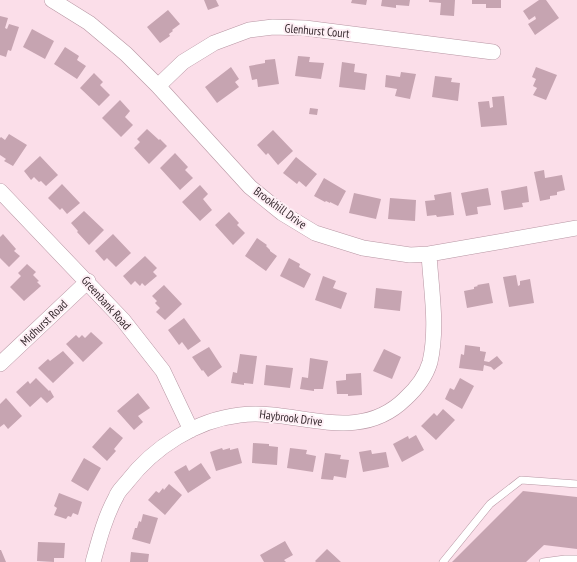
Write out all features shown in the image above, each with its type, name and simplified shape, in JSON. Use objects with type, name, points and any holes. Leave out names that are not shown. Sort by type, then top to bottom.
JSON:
[{"type":"street","name":"Brookhill Drive","points":[[52,0],[88,23],[126,54],[158,86],[250,187],[282,213],[315,233],[363,248],[410,254],[429,254],[577,228]]},
{"type":"street","name":"Glenhurst Court","points":[[158,86],[183,62],[214,43],[249,30],[273,27],[305,28],[493,52]]},
{"type":"street","name":"Greenbank Road","points":[[0,192],[88,281],[123,320],[163,371],[191,430]]},
{"type":"street","name":"Haybrook Drive","points":[[93,562],[103,527],[116,496],[134,473],[153,453],[191,430],[222,418],[258,414],[348,424],[367,420],[385,413],[400,404],[418,387],[430,363],[434,332],[429,254]]},
{"type":"street","name":"Midhurst Road","points":[[0,364],[88,281]]},
{"type":"lane","points":[[443,562],[490,504],[521,480],[577,484]]},
{"type":"lane","points":[[543,562],[577,559]]},
{"type":"building","points":[[204,0],[216,0],[219,6],[208,10]]},
{"type":"building","points":[[352,0],[367,0],[366,5],[351,3]]},
{"type":"building","points":[[382,0],[410,0],[409,6],[396,5],[396,8],[381,6]]},
{"type":"building","points":[[429,0],[455,0],[454,16],[440,15],[441,3],[429,2]]},
{"type":"building","points":[[472,0],[501,0],[501,8],[486,8],[486,4],[472,4]]},
{"type":"building","points":[[539,0],[546,0],[559,18],[535,35],[528,24],[536,19],[535,16],[529,20],[523,11]]},
{"type":"building","points":[[168,10],[180,24],[172,30],[173,31],[169,34],[170,36],[160,43],[147,27]]},
{"type":"building","points":[[0,16],[8,18],[5,28],[7,29],[9,24],[19,27],[11,51],[8,50],[6,57],[0,55]]},
{"type":"building","points":[[32,29],[54,41],[45,59],[23,47]]},
{"type":"building","points":[[65,47],[79,56],[77,60],[86,66],[77,79],[54,64]]},
{"type":"building","points":[[298,56],[310,57],[309,62],[324,63],[321,79],[295,76]]},
{"type":"building","points":[[275,59],[279,84],[258,87],[257,79],[252,80],[249,66],[265,63],[265,60]]},
{"type":"building","points":[[342,62],[355,64],[354,72],[367,74],[365,90],[339,87]]},
{"type":"building","points":[[231,67],[239,79],[235,82],[239,87],[217,103],[205,87]]},
{"type":"building","points":[[536,67],[557,75],[546,100],[533,95],[537,88],[533,86],[536,79],[532,77]]},
{"type":"building","points":[[401,72],[416,74],[410,99],[395,96],[397,89],[385,87],[386,75],[400,77]]},
{"type":"building","points":[[94,73],[103,82],[100,85],[110,95],[99,106],[80,88]]},
{"type":"building","points":[[435,76],[452,78],[451,82],[460,83],[458,101],[432,97]]},
{"type":"building","points":[[504,96],[507,125],[481,127],[478,102],[489,101],[490,108],[493,107],[492,97]]},
{"type":"building","points":[[120,100],[130,111],[125,117],[133,125],[121,137],[102,118]]},
{"type":"building","points":[[310,108],[318,109],[317,115],[309,114]]},
{"type":"building","points":[[147,129],[167,146],[149,164],[134,148],[140,142],[137,139]]},
{"type":"building","points":[[273,130],[293,151],[278,165],[268,153],[266,155],[257,145]]},
{"type":"building","points":[[9,134],[27,145],[13,166],[4,161],[6,159],[0,155],[0,138],[1,137],[5,140]]},
{"type":"building","points":[[175,153],[188,167],[185,170],[193,178],[180,190],[160,168]]},
{"type":"building","points":[[40,156],[58,175],[46,186],[34,177],[31,180],[24,171]]},
{"type":"building","points":[[296,157],[317,174],[306,187],[299,181],[297,184],[283,173]]},
{"type":"building","points":[[544,170],[545,178],[562,175],[565,190],[557,192],[557,195],[550,196],[550,199],[540,201],[534,172]]},
{"type":"building","points":[[324,178],[346,191],[338,206],[330,202],[325,202],[314,196]]},
{"type":"building","points":[[62,184],[80,203],[67,214],[62,208],[60,210],[48,198]]},
{"type":"building","points":[[200,185],[208,194],[203,199],[212,210],[200,221],[182,202]]},
{"type":"building","points":[[527,186],[529,202],[522,203],[523,207],[504,210],[501,191]]},
{"type":"building","points":[[488,188],[491,205],[477,207],[478,214],[466,216],[461,193]]},
{"type":"building","points":[[451,192],[454,215],[437,217],[436,215],[427,216],[425,201],[435,200],[434,195]]},
{"type":"building","points":[[354,193],[381,199],[376,219],[349,213]]},
{"type":"building","points":[[390,198],[416,200],[415,221],[388,219]]},
{"type":"building","points":[[84,211],[104,230],[89,245],[71,223]]},
{"type":"building","points":[[229,212],[239,223],[237,225],[245,233],[233,245],[215,225]]},
{"type":"building","points":[[3,234],[16,249],[14,251],[20,256],[9,267],[0,258],[0,237]]},
{"type":"building","points":[[113,234],[131,253],[116,267],[107,258],[104,261],[95,251]]},
{"type":"building","points":[[257,238],[267,245],[266,246],[270,251],[277,256],[266,271],[245,256]]},
{"type":"building","points":[[145,256],[157,268],[153,272],[157,276],[145,286],[142,283],[140,286],[135,281],[131,285],[123,276]]},
{"type":"building","points":[[289,258],[300,264],[299,267],[311,274],[304,288],[280,276]]},
{"type":"building","points":[[27,264],[36,272],[33,275],[39,281],[37,282],[41,286],[24,301],[10,287],[21,276],[18,273]]},
{"type":"building","points":[[516,275],[518,286],[520,285],[520,281],[530,279],[534,303],[509,307],[503,277]]},
{"type":"building","points":[[323,276],[336,281],[333,288],[347,293],[341,309],[315,300]]},
{"type":"building","points":[[489,283],[493,303],[467,308],[464,291],[474,289],[474,287],[478,286],[477,285]]},
{"type":"building","points":[[164,285],[182,304],[165,320],[156,312],[160,308],[155,303],[157,301],[152,296]]},
{"type":"building","points":[[376,288],[402,291],[400,311],[374,308]]},
{"type":"building","points":[[184,318],[201,341],[188,350],[182,342],[179,345],[168,330]]},
{"type":"building","points":[[91,332],[103,343],[83,362],[66,344],[76,335],[79,338],[82,335],[85,338]]},
{"type":"building","points":[[465,345],[480,347],[480,351],[486,352],[484,361],[489,362],[497,356],[503,363],[494,370],[491,367],[484,365],[483,371],[459,368],[461,354],[464,355]]},
{"type":"building","points":[[209,347],[222,367],[208,377],[192,357]]},
{"type":"building","points":[[384,349],[401,357],[392,379],[373,371]]},
{"type":"building","points":[[63,351],[74,363],[53,383],[38,368],[48,359],[50,361]]},
{"type":"building","points":[[240,354],[257,356],[253,384],[244,383],[244,385],[231,383],[233,372],[237,373]]},
{"type":"building","points":[[310,358],[328,361],[323,389],[314,389],[314,391],[300,389],[302,377],[308,378]]},
{"type":"building","points":[[266,365],[293,368],[290,388],[264,385]]},
{"type":"building","points":[[361,373],[362,395],[348,396],[348,394],[337,394],[336,381],[346,380],[346,374]]},
{"type":"building","points":[[36,378],[49,391],[50,390],[54,397],[47,403],[41,397],[30,407],[16,392],[28,381],[30,384]]},
{"type":"building","points":[[460,378],[474,386],[462,409],[445,399],[450,388],[454,390]]},
{"type":"building","points":[[138,393],[150,408],[138,416],[143,422],[134,430],[117,411]]},
{"type":"building","points":[[6,398],[22,416],[8,429],[4,424],[0,427],[0,404]]},
{"type":"building","points":[[443,409],[455,420],[436,440],[421,426],[434,413],[437,416]]},
{"type":"building","points":[[110,427],[123,438],[114,449],[116,451],[107,461],[92,447]]},
{"type":"building","points":[[416,435],[424,450],[402,462],[393,444],[408,436],[409,439]]},
{"type":"building","points":[[253,443],[269,444],[269,446],[278,447],[277,465],[252,463]]},
{"type":"building","points":[[222,448],[223,450],[230,448],[230,450],[238,448],[242,463],[216,471],[210,452]]},
{"type":"building","points":[[290,448],[307,450],[306,454],[316,456],[313,472],[287,468]]},
{"type":"building","points":[[371,450],[372,454],[386,452],[389,467],[363,472],[359,452]]},
{"type":"building","points":[[325,453],[341,455],[340,459],[349,460],[346,478],[334,476],[333,480],[321,479]]},
{"type":"building","points":[[84,458],[101,468],[88,491],[71,481]]},
{"type":"building","points":[[201,463],[211,478],[188,493],[174,472],[186,465],[189,471]]},
{"type":"building","points":[[169,484],[182,495],[165,515],[148,500],[156,491],[159,493]]},
{"type":"building","points":[[523,491],[577,497],[577,549],[544,545],[526,562],[452,562]]},
{"type":"building","points":[[59,493],[82,502],[78,515],[73,513],[71,517],[68,516],[66,519],[54,515],[57,508],[54,506]]},
{"type":"building","points":[[143,514],[158,518],[150,544],[132,539],[135,528],[137,528],[139,521],[141,522]]},
{"type":"building","points":[[285,541],[293,555],[284,560],[286,562],[264,562],[260,555]]},
{"type":"building","points":[[38,542],[65,543],[64,558],[54,558],[54,562],[37,561]]},
{"type":"building","points":[[327,549],[341,562],[316,562],[315,561]]},
{"type":"building","points":[[1,550],[6,562],[0,562]]},
{"type":"building","points":[[131,552],[149,554],[148,562],[130,562]]}]
